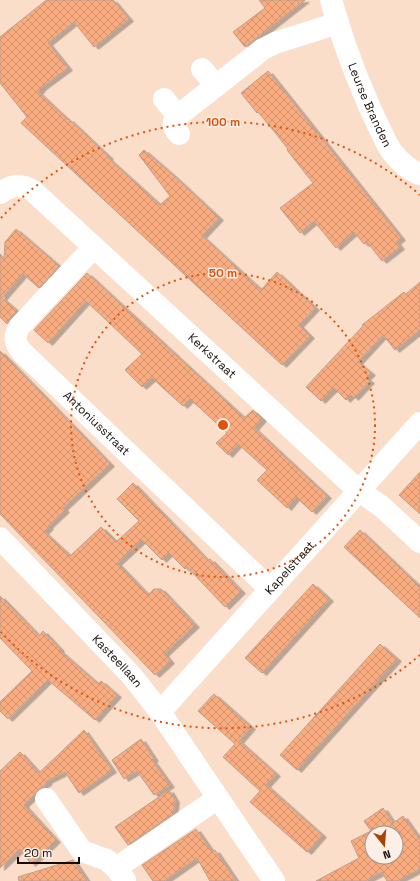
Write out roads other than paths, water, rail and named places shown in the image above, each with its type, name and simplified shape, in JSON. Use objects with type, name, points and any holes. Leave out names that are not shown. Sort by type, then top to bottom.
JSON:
[{"type":"street","name":"Leurse Branden","points":[[331,0],[356,75],[387,144],[391,151],[406,167],[420,174]]},
{"type":"street","points":[[164,99],[179,125],[216,86],[269,46],[338,23]]},
{"type":"street","points":[[202,69],[216,86]]},
{"type":"street","name":"Kerkstraat","points":[[0,193],[8,188],[18,186],[27,187],[33,191],[359,491],[381,506],[420,542]]},
{"type":"street","name":"Antoniusstraat","points":[[94,247],[19,327],[15,336],[16,345],[270,589]]},
{"type":"street","name":"Kapelstraat","points":[[160,712],[420,423]]},
{"type":"street","name":"Kasteellaan","points":[[0,538],[132,676],[160,712],[274,881]]},
{"type":"street","points":[[46,799],[82,851],[107,860],[121,875],[218,798]]}]
